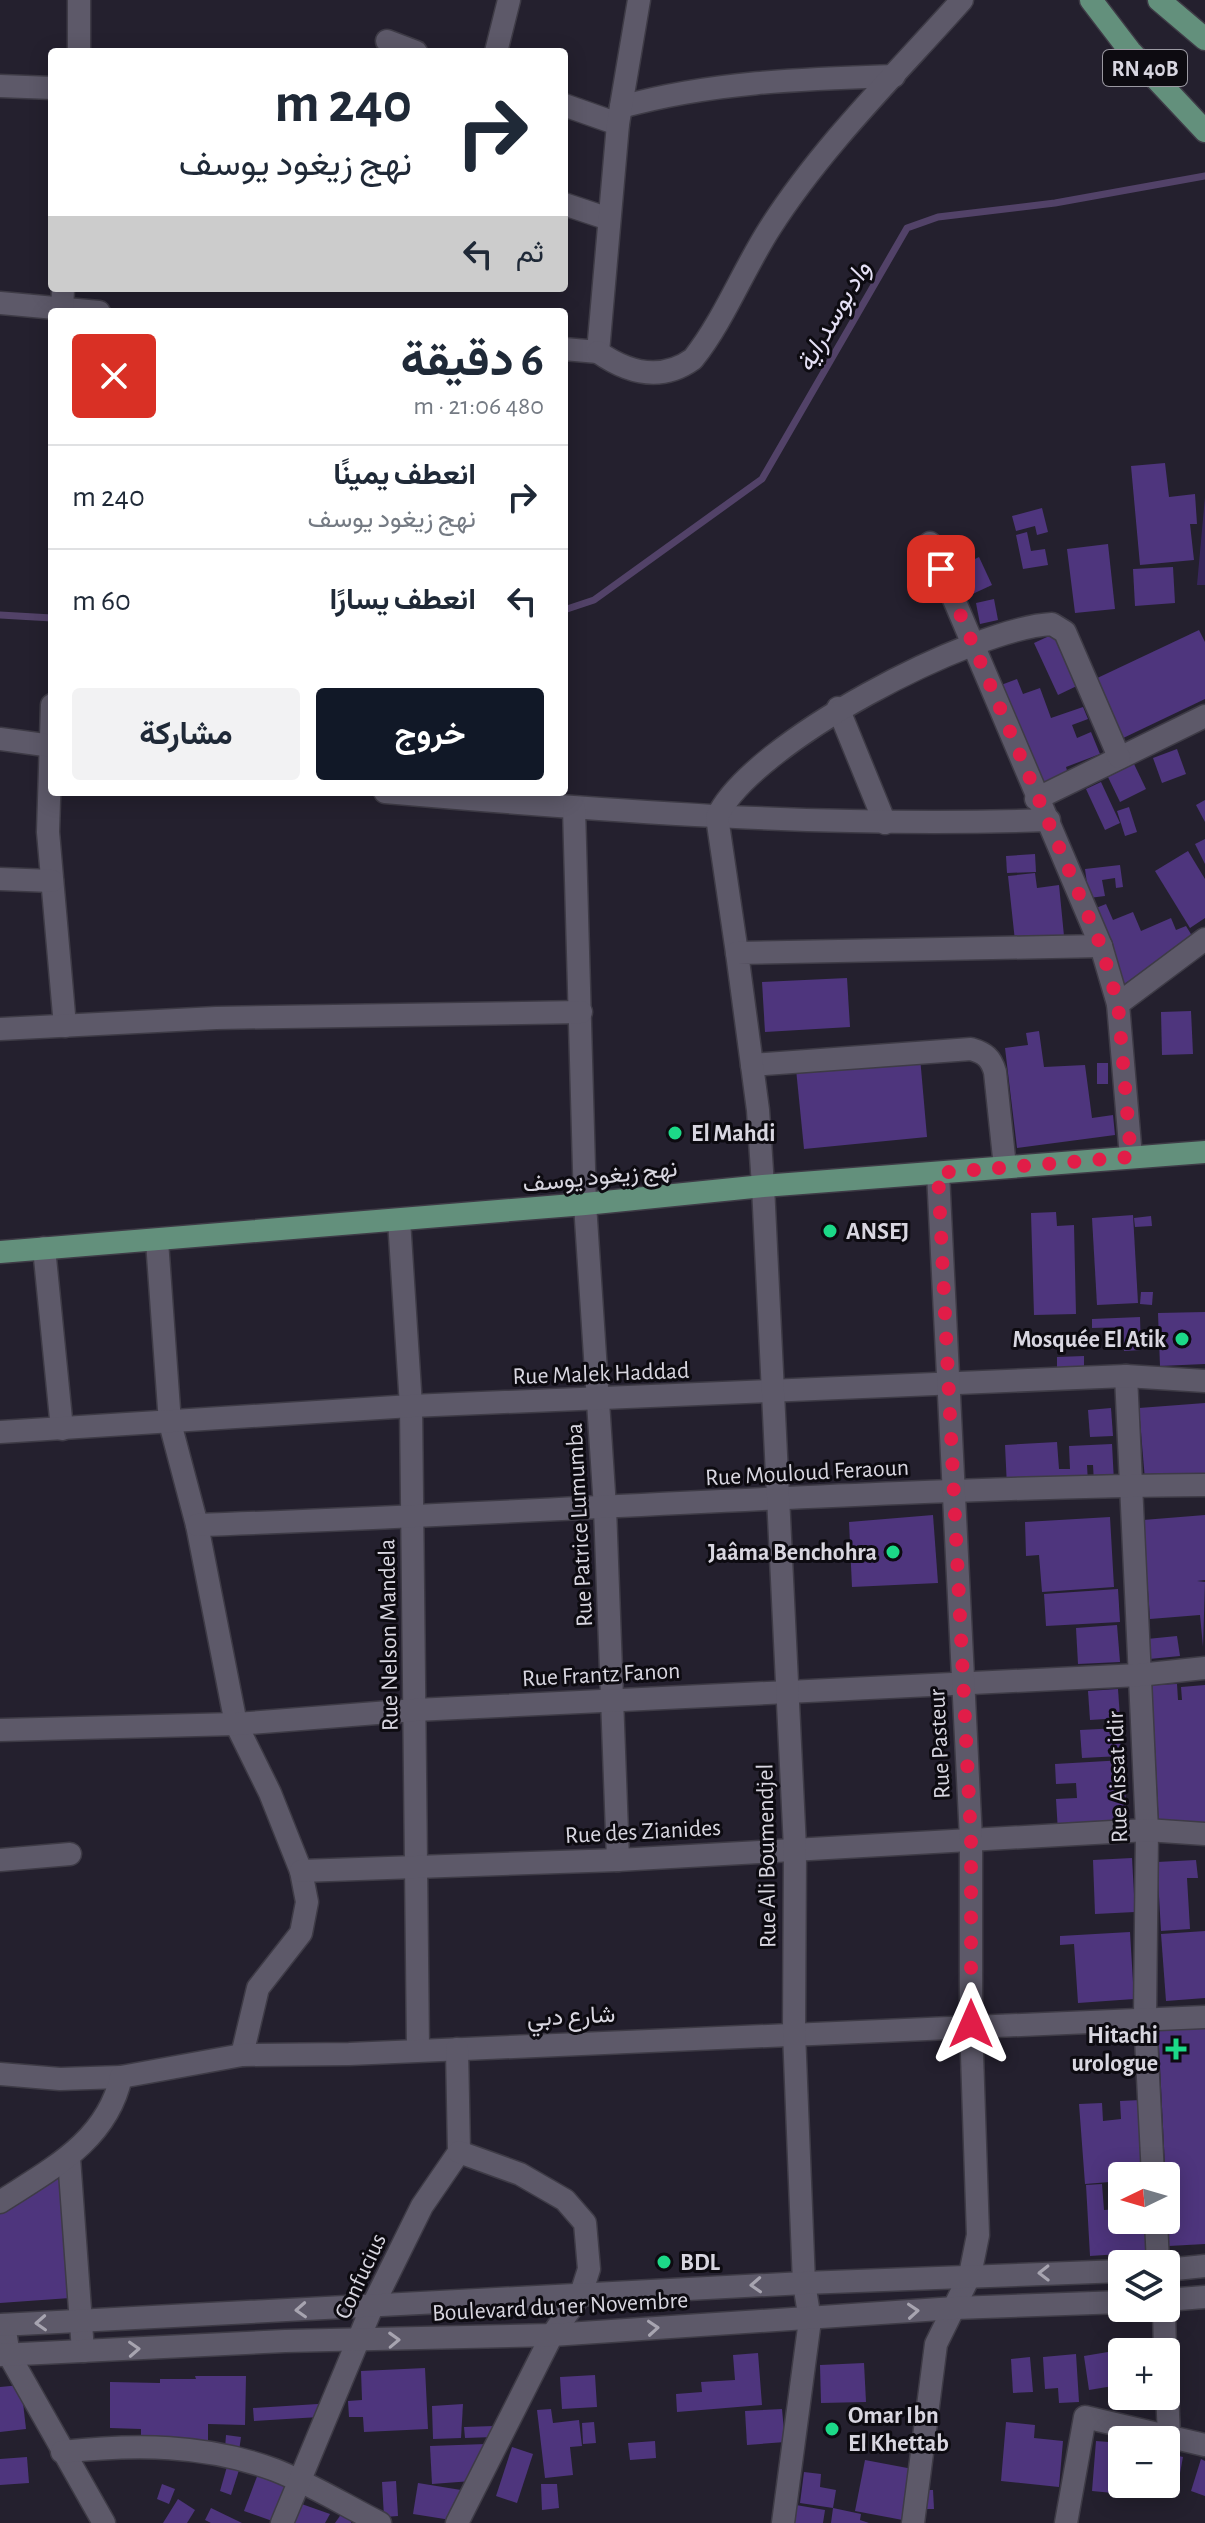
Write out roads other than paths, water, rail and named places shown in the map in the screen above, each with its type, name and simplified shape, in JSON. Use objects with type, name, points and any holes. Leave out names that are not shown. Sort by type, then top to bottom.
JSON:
[{"type":"main road","name":"RN 40B","points":[[1091,0],[1130,51],[1205,131]]},
{"type":"main road","name":"RN 40B","points":[[1159,0],[1205,39]]},
{"type":"main road","name":"نهج زيغود يوسف","points":[[0,1252],[585,1204],[763,1186],[1205,1152]]},
{"type":"street","points":[[79,0],[79,48]]},
{"type":"street","points":[[497,48],[509,0]]},
{"type":"street","points":[[598,352],[619,116],[639,0]]},
{"type":"street","points":[[568,349],[598,352],[635,372],[671,371],[693,359],[771,228],[894,76],[962,0]]},
{"type":"street","points":[[387,41],[405,48]]},
{"type":"street","points":[[568,106],[619,116],[716,86],[894,76]]},
{"type":"street","points":[[0,86],[48,88]]},
{"type":"street","points":[[568,205],[609,219]]},
{"type":"street","points":[[0,303],[62,303],[83,308]]},
{"type":"street","points":[[930,543],[1036,799],[1049,820],[1101,946],[1118,1004],[1131,1157]]},
{"type":"street","points":[[717,817],[726,797],[748,776],[838,708],[973,645],[1042,624],[1060,626],[1119,757]]},
{"type":"street","points":[[838,708],[885,823]]},
{"type":"street","points":[[1036,799],[1205,716]]},
{"type":"street","points":[[0,739],[48,746]]},
{"type":"street","points":[[49,796],[48,832],[65,1026]]},
{"type":"street","points":[[432,796],[717,817],[885,823],[1049,820]]},
{"type":"street","name":"Rue Patrice Lumumba","points":[[574,808],[585,1204],[605,1508],[618,1860]]},
{"type":"street","name":"Rue Ali Boumendjel","points":[[717,817],[752,1065],[763,1186],[795,1848],[794,2032],[804,2283],[810,2320],[783,2523]]},
{"type":"street","points":[[0,879],[52,881]]},
{"type":"street","points":[[1118,1004],[1205,939]]},
{"type":"street","points":[[737,953],[1101,946]]},
{"type":"street","points":[[0,1029],[216,1018],[581,1012]]},
{"type":"street","points":[[752,1065],[971,1049],[982,1052],[992,1061],[995,1072],[1005,1167]]},
{"type":"street","name":"Rue Pasteur","points":[[913,2523],[936,2344],[970,2275],[978,2235],[971,2024],[971,1839],[938,1173]]},
{"type":"street","name":"Rue Nelson Mandela","points":[[399,1220],[411,1406],[418,2049]]},
{"type":"street","points":[[157,1241],[170,1423],[197,1525],[236,1724],[270,1793],[301,1871],[307,1902],[301,1933],[258,1988],[242,2055]]},
{"type":"street","points":[[44,1248],[62,1429]]},
{"type":"street","name":"Rue Malek Haddad","points":[[0,1432],[411,1406],[947,1383],[1126,1376],[1205,1381]]},
{"type":"street","name":"Rue Aissat idir","points":[[1126,1376],[1147,1830],[1145,2018],[1152,2162]]},
{"type":"street","name":"Rue Mouloud Feraoun","points":[[197,1525],[412,1518],[952,1491],[1205,1485]]},
{"type":"street","name":"Rue Frantz Fanon","points":[[0,1730],[236,1724],[415,1710],[1139,1675],[1205,1668]]},
{"type":"street","name":"Rue des Zianides","points":[[301,1871],[618,1860],[1147,1830],[1205,1834]]},
{"type":"street","points":[[0,1860],[70,1854]]},
{"type":"street","name":"شارع دبي","points":[[0,2074],[60,2079],[121,2077],[242,2055],[457,2049],[971,2024],[1205,2017]]},
{"type":"street","points":[[457,2049],[459,2152],[520,2174],[565,2200],[579,2214],[588,2238],[589,2269],[581,2294],[552,2335],[457,2523]]},
{"type":"street","points":[[0,2202],[69,2158],[96,2132],[116,2101],[121,2077]]},
{"type":"street","name":"Confucius","points":[[282,2523],[372,2307],[422,2206],[459,2152]]},
{"type":"street","points":[[69,2158],[84,2321],[83,2351]]},
{"type":"street","points":[[1180,2269],[1205,2266]]},
{"type":"street","name":"Boulevard du 1er Novembre","points":[[2,2325],[804,2283],[1108,2271]]},
{"type":"street","points":[[1180,2299],[1205,2297]]},
{"type":"street","name":"Boulevard du 1er Novembre","points":[[4,2355],[285,2341],[552,2335],[955,2308],[1108,2303]]},
{"type":"street","points":[[2,2325],[4,2355],[104,2523]]},
{"type":"street","points":[[1066,2523],[1085,2417],[1123,2426]]},
{"type":"street","points":[[1180,2439],[1205,2445]]},
{"type":"street","points":[[62,2452],[141,2445],[180,2447],[254,2463],[380,2523]]},
{"type":"waterway","name":"واد بوسدراية","points":[[568,609],[594,600],[762,479],[907,228],[938,217],[1055,203],[1205,176]]},
{"type":"waterway","name":"واد بوسدراية","points":[[0,615],[48,618]]},
{"type":"place","name":"El Mahdi","points":[[675,1133]]},
{"type":"place","name":"ANSEJ","points":[[830,1231]]},
{"type":"place","name":"Mosquée El Atik","points":[[1182,1339]]},
{"type":"place","name":"Jaâma Benchohra","points":[[893,1552]]},
{"type":"place","name":"Hitachi urologue","points":[[1176,2049]]},
{"type":"place","name":"BDL","points":[[664,2262]]},
{"type":"place","name":"Omar Ibn El Khettab","points":[[832,2429]]}]
